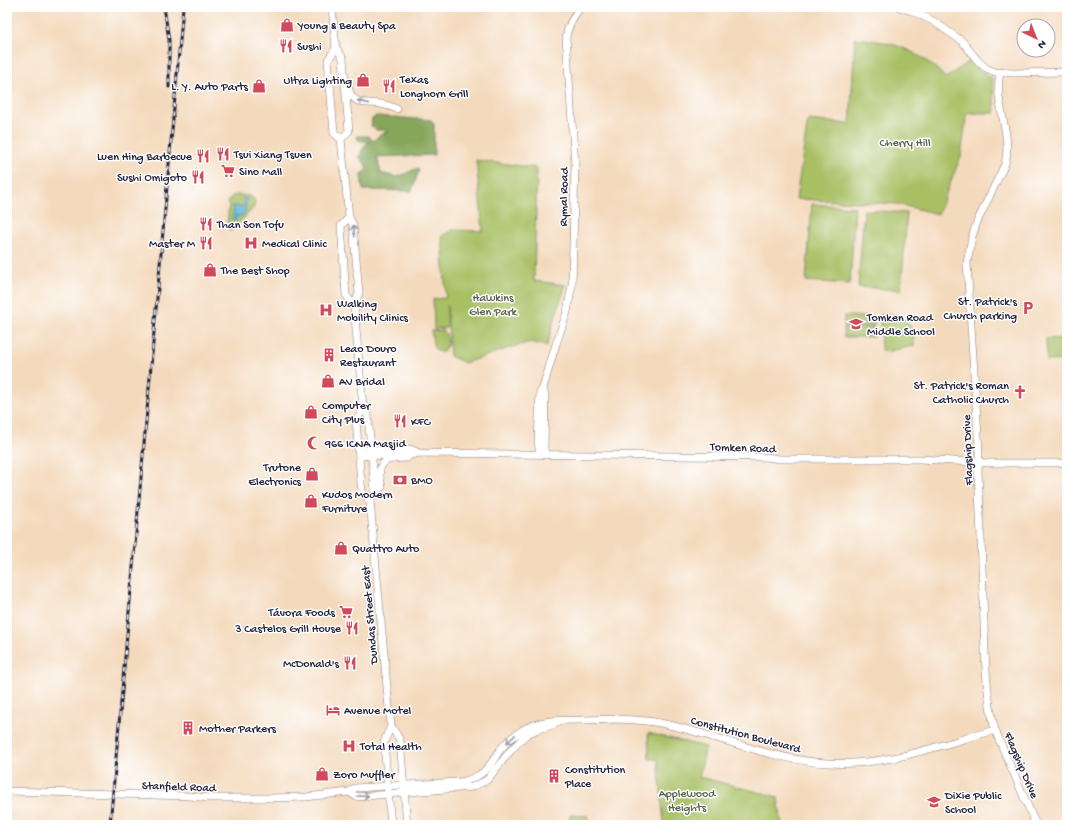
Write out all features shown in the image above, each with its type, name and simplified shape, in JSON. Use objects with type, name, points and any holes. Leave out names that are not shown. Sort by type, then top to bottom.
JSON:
[{"type":"street","name":"Dundas Street East","points":[[332,7],[336,48],[343,58],[349,131],[341,139]]},
{"type":"street","name":"Rymal Road","points":[[543,455],[545,395],[543,388],[567,312],[572,285],[575,165],[566,37],[570,22],[581,7]]},
{"type":"street","points":[[899,7],[912,11],[933,21],[966,45],[978,61],[986,68],[1000,73],[1067,72]]},
{"type":"street","name":"Dundas Street East","points":[[336,48],[328,60],[334,133],[341,139],[349,217],[354,225],[359,293],[354,306],[364,409],[368,416],[375,491]]},
{"type":"street","name":"Flagship Drive","points":[[1000,73],[998,84],[1007,139],[1006,157],[977,222],[972,237],[967,263],[976,407],[985,654],[988,696],[995,730],[1036,825]]},
{"type":"street","points":[[345,76],[347,78],[350,94],[358,102],[363,104],[381,104],[397,109]]},
{"type":"street","name":"Dundas Street East","points":[[349,217],[341,226],[346,295],[354,306]]},
{"type":"street","name":"Dundas Street East","points":[[364,409],[356,420],[358,453],[362,491],[370,501],[391,726],[400,740],[407,825]]},
{"type":"street","name":"Tomken Road","points":[[358,453],[410,450],[419,453]]},
{"type":"street","name":"Tomken Road","points":[[371,452],[410,455],[419,453],[920,459],[978,462],[1067,463]]},
{"type":"street","points":[[370,501],[375,491],[382,487],[380,470],[384,463],[391,459],[407,458],[410,455]]},
{"type":"street","name":"Constitution Boulevard","points":[[388,794],[404,789],[469,788],[479,784],[487,780],[511,750],[527,734],[553,725],[559,721],[614,719],[646,721],[701,733],[776,755],[807,761],[849,764],[897,758],[995,730]]},
{"type":"street","name":"Dundas Street East","points":[[391,726],[384,742],[391,825]]},
{"type":"street","name":"Stanfield Road","points":[[7,791],[190,796],[199,798],[238,799],[306,796],[349,792],[355,788],[388,786],[404,789]]},
{"type":"street","name":"Stanfield Road","points":[[349,792],[357,797],[388,794]]},
{"type":"green space","name":"Cherry Hill","points":[[855,38],[882,42],[905,49],[925,60],[946,78],[969,61],[972,66],[992,78],[995,113],[967,113],[961,156],[938,214],[898,204],[796,199],[808,120],[850,124]]},
{"type":"green space","points":[[376,116],[431,120],[434,124],[434,155],[377,157],[381,173],[397,177],[418,168],[419,170],[412,191],[363,190],[361,175],[367,169],[359,157],[365,145],[369,142],[358,140],[357,136],[369,136],[373,141],[382,133],[389,132],[384,130],[376,130],[371,126],[372,119]]},
{"type":"green space","name":"Hawkins Glen Park","points":[[476,160],[537,168],[534,281],[566,285],[547,346],[531,342],[465,363],[450,356],[447,306],[447,328],[434,329],[433,299],[446,298],[442,236],[452,230],[483,231]]},
{"type":"green space","points":[[243,195],[253,198],[255,200],[255,204],[233,230],[230,231],[227,228],[229,201],[232,196]]},
{"type":"green space","points":[[812,204],[855,207],[850,284],[806,281]]},
{"type":"green space","points":[[864,210],[907,213],[901,290],[858,287]]},
{"type":"green space","points":[[890,314],[901,318],[909,324],[912,329],[914,346],[885,352],[881,350],[880,315]]},
{"type":"green space","points":[[844,316],[874,317],[874,326],[844,326]]},
{"type":"green space","points":[[844,327],[874,328],[874,337],[844,337]]},
{"type":"green space","points":[[443,330],[446,334],[448,344],[443,352],[439,352],[434,348],[431,331]]},
{"type":"green space","points":[[1067,338],[1067,360],[1047,361],[1046,339]]},
{"type":"green space","name":"Applewood Heights","points":[[648,733],[706,747],[699,777],[778,797],[782,825],[664,825],[658,759],[649,759]]},
{"type":"green space","points":[[570,815],[588,816],[588,825],[570,825]]},
{"type":"water","points":[[243,198],[248,199],[245,211],[242,216],[235,216],[237,220],[234,220],[232,219],[234,211],[231,206],[242,207],[244,204]]},
{"type":"railway","points":[[164,7],[169,40],[169,87]]},
{"type":"railway","points":[[110,825],[183,7]]},
{"type":"place","name":"Young & Beauty Spa","points":[[287,25]]},
{"type":"place","name":"Sushi","points":[[286,46]]},
{"type":"place","name":"Ultra Lighting","points":[[363,80]]},
{"type":"place","name":"L. Y. Auto Parts","points":[[259,86]]},
{"type":"place","name":"Texas Longhorn Grill","points":[[389,86]]},
{"type":"place","name":"Tsui Xiang Tsuen","points":[[223,154]]},
{"type":"place","name":"Luen Hing Barbecue","points":[[203,156]]},
{"type":"place","name":"Sino Mall","points":[[228,171]]},
{"type":"place","name":"Sushi Omigoto","points":[[198,177]]},
{"type":"place","name":"Than Son Tofu","points":[[206,224]]},
{"type":"place","name":"Master M","points":[[206,243]]},
{"type":"place","name":"Medical Clinic","points":[[251,243]]},
{"type":"place","name":"The Best Shop","points":[[210,270]]},
{"type":"place","name":"St. Patrick's Church parking","points":[[1028,308]]},
{"type":"place","name":"Walking Mobility Clinics","points":[[326,310]]},
{"type":"place","name":"Tomken Road Middle School","points":[[856,324]]},
{"type":"place","name":"Leao Douro Restaurant","points":[[329,355]]},
{"type":"place","name":"AV Bridal","points":[[328,381]]},
{"type":"place","name":"St. Patrick's Roman Catholic Church","points":[[1020,392]]},
{"type":"place","name":"Computer City Plus","points":[[311,412]]},
{"type":"place","name":"KFC","points":[[400,421]]},
{"type":"place","name":"966 ICNA Masjid","points":[[314,443]]},
{"type":"place","name":"Trutone Electronics","points":[[312,474]]},
{"type":"place","name":"BMO","points":[[400,480]]},
{"type":"place","name":"Kudos Modern Furniture","points":[[311,501]]},
{"type":"place","name":"Quattro Auto","points":[[341,548]]},
{"type":"place","name":"Távora Foods","points":[[346,612]]},
{"type":"place","name":"3 Castelos Grill House","points":[[352,628]]},
{"type":"place","name":"McDonald's","points":[[350,663]]},
{"type":"place","name":"Avenue Motel","points":[[333,710]]},
{"type":"place","name":"Mother Parkers","points":[[188,728]]},
{"type":"place","name":"Total Health","points":[[349,746]]},
{"type":"place","name":"Zoro Muffler","points":[[322,774]]},
{"type":"place","name":"Constitution Place","points":[[554,776]]},
{"type":"place","name":"Dixie Public School","points":[[934,802]]}]
